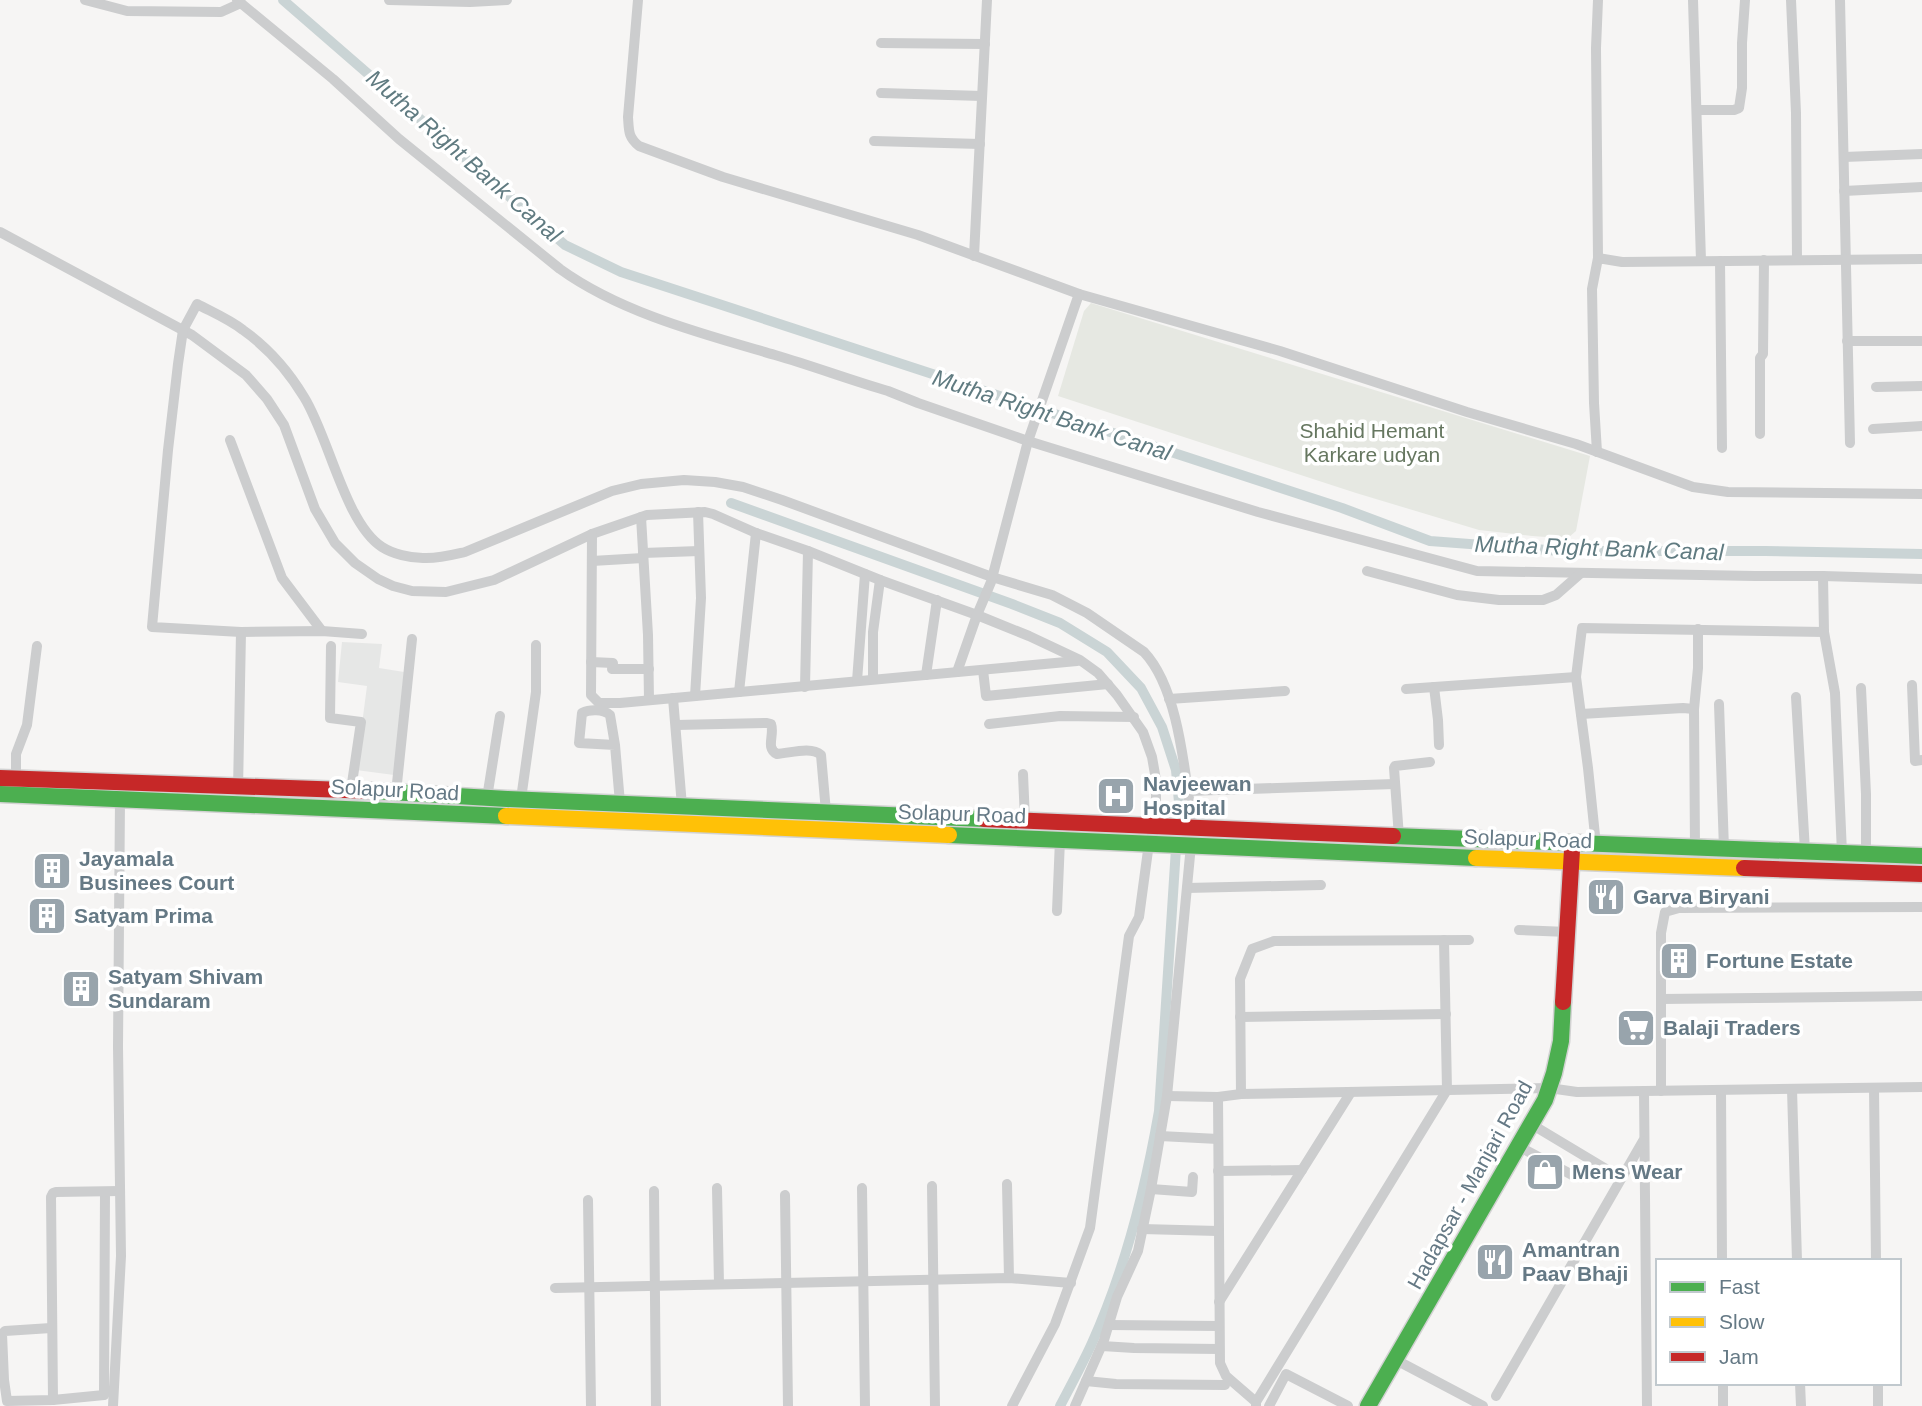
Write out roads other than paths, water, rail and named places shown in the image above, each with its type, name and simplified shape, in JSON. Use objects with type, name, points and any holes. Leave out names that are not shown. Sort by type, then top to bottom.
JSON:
[{"type":"main road","name":"Solapur Road","points":[[8,778],[351,790],[1596,845],[1922,856]]},
{"type":"main road","name":"Solapur Road","points":[[0,794],[1571,862],[1922,874]]},
{"type":"main road","name":"Hadapsar - Manjari Road","points":[[1368,1406],[1545,1100],[1560,1041],[1573,844]]},
{"type":"street","points":[[85,0],[127,11],[221,12],[239,1],[524,242],[576,281],[621,304],[667,322],[1029,436],[1258,512],[1477,570],[1922,579]]},
{"type":"street","points":[[389,0],[507,0]]},
{"type":"street","points":[[638,0],[628,117],[632,141],[639,146],[723,177],[918,235],[1079,295],[1280,351],[1467,412],[1576,444],[1693,487],[1728,492],[1922,494]]},
{"type":"street","points":[[974,256],[987,0]]},
{"type":"street","points":[[1597,452],[1592,289],[1598,258],[1598,0]]},
{"type":"street","points":[[1693,0],[1701,261]]},
{"type":"street","points":[[1697,110],[1739,108],[1745,0]]},
{"type":"street","points":[[1791,0],[1796,113],[1797,260]]},
{"type":"street","points":[[1840,0],[1850,443]]},
{"type":"street","points":[[881,43],[985,44]]},
{"type":"street","points":[[881,93],[982,96]]},
{"type":"street","points":[[874,141],[979,144]]},
{"type":"street","points":[[1843,157],[1922,154]]},
{"type":"street","points":[[1844,191],[1922,187]]},
{"type":"street","points":[[0,232],[183,330],[247,374],[284,425],[315,509],[335,543],[355,563],[393,586],[412,592],[446,592],[494,580],[556,549],[647,515],[698,512],[713,514],[880,580],[978,611],[1080,660],[1108,684],[1134,717],[1152,757],[1158,826],[1139,917],[1129,936],[1090,1228],[1055,1324],[1012,1406]]},
{"type":"street","points":[[1598,258],[1622,262],[1922,259]]},
{"type":"street","points":[[1760,434],[1764,260]]},
{"type":"street","points":[[1720,261],[1722,448]]},
{"type":"street","points":[[957,672],[991,579],[1029,436],[1079,295]]},
{"type":"street","points":[[362,634],[152,627],[168,450],[183,330],[197,303],[243,330],[283,369],[312,412],[352,509],[369,535],[382,547],[403,555],[424,559],[466,552],[612,491],[641,484],[684,480],[715,482],[756,491],[991,579],[1052,595],[1070,603],[1152,660],[1169,699],[1179,737],[1191,828]]},
{"type":"street","points":[[1847,341],[1922,341]]},
{"type":"street","points":[[1876,387],[1922,386]]},
{"type":"street","points":[[1873,429],[1922,426]]},
{"type":"street","points":[[230,440],[282,578],[322,631]]},
{"type":"street","points":[[695,696],[701,598],[698,512]]},
{"type":"street","points":[[641,517],[649,701]]},
{"type":"street","points":[[739,692],[756,533]]},
{"type":"street","points":[[592,534],[591,695],[599,703],[649,701],[1080,660]]},
{"type":"street","points":[[592,561],[699,551]]},
{"type":"street","points":[[805,687],[808,551]]},
{"type":"street","points":[[1367,571],[1457,595],[1499,600],[1543,600],[1556,596],[1581,573]]},
{"type":"street","points":[[857,681],[865,574]]},
{"type":"street","points":[[1823,576],[1824,632],[1835,693],[1842,853]]},
{"type":"street","points":[[873,679],[873,632],[880,580]]},
{"type":"street","points":[[926,675],[937,600]]},
{"type":"street","points":[[1596,845],[1576,677],[1582,628],[1824,632]]},
{"type":"street","points":[[1695,848],[1694,709],[1698,629]]},
{"type":"street","points":[[237,804],[241,632]]},
{"type":"street","points":[[396,793],[412,639]]},
{"type":"street","points":[[521,799],[536,692],[536,645]]},
{"type":"street","points":[[8,778],[27,725],[37,646]]},
{"type":"street","points":[[331,646],[330,718],[361,722],[351,790]]},
{"type":"street","points":[[591,662],[613,663],[612,669],[649,669]]},
{"type":"street","points":[[983,670],[986,696],[1108,684]]},
{"type":"street","points":[[1406,689],[1576,677]]},
{"type":"street","points":[[1912,685],[1915,761],[1922,760]]},
{"type":"street","points":[[1434,687],[1439,745]]},
{"type":"street","points":[[1861,688],[1866,854]]},
{"type":"street","points":[[1169,699],[1284,691]]},
{"type":"street","points":[[1796,697],[1805,851]]},
{"type":"street","points":[[673,698],[682,806]]},
{"type":"street","points":[[1719,704],[1724,849]]},
{"type":"street","points":[[1581,714],[1694,709]]},
{"type":"street","points":[[486,798],[500,716]]},
{"type":"street","points":[[989,724],[1060,716],[1134,717]]},
{"type":"street","points":[[676,725],[771,724],[773,752],[777,754],[811,750],[821,755],[826,812]]},
{"type":"street","points":[[615,745],[620,803]]},
{"type":"street","points":[[1399,836],[1395,766],[1430,762]]},
{"type":"street","points":[[1023,774],[1025,820]]},
{"type":"street","points":[[1187,791],[1394,784]]},
{"type":"street","points":[[113,1406],[121,1256],[118,1047],[120,799]]},
{"type":"street","points":[[1057,911],[1060,840]]},
{"type":"street","points":[[1075,1406],[1102,1346],[1117,1297],[1138,1251],[1151,1189],[1167,1096],[1189,845]]},
{"type":"street","points":[[1187,888],[1321,886]]},
{"type":"street","points":[[1661,1091],[1661,933],[1665,912],[1679,908],[1922,907]]},
{"type":"street","points":[[1519,930],[1567,932]]},
{"type":"street","points":[[1218,1097],[1219,1349],[1222,1371],[1256,1404],[1447,1090],[1444,940]]},
{"type":"street","points":[[1241,1094],[1240,979],[1252,949],[1274,941],[1469,940]]},
{"type":"street","points":[[1661,999],[1922,996]]},
{"type":"street","points":[[1240,1017],[1446,1014]]},
{"type":"street","points":[[1167,1096],[1549,1088],[1577,1093],[1922,1087]]},
{"type":"street","points":[[1874,1088],[1876,1259]]},
{"type":"street","points":[[1792,1089],[1797,1259]]},
{"type":"street","points":[[1721,1090],[1722,1259]]},
{"type":"street","points":[[1219,1302],[1351,1092]]},
{"type":"street","points":[[1644,1092],[1647,1406]]},
{"type":"street","points":[[1531,1124],[1606,1169]]},
{"type":"street","points":[[1160,1136],[1218,1139]]},
{"type":"street","points":[[1496,1396],[1645,1139]]},
{"type":"street","points":[[1518,1146],[1576,1177]]},
{"type":"street","points":[[1218,1171],[1302,1170]]},
{"type":"street","points":[[1151,1189],[1192,1192],[1193,1177]]},
{"type":"street","points":[[1007,1184],[1009,1278]]},
{"type":"street","points":[[932,1186],[935,1406]]},
{"type":"street","points":[[717,1188],[719,1284]]},
{"type":"street","points":[[862,1188],[865,1406]]},
{"type":"street","points":[[53,1401],[53,1193],[120,1191]]},
{"type":"street","points":[[654,1191],[656,1406]]},
{"type":"street","points":[[104,1395],[105,1192]]},
{"type":"street","points":[[785,1195],[788,1406]]},
{"type":"street","points":[[589,1200],[591,1406]]},
{"type":"street","points":[[1142,1229],[1217,1231]]},
{"type":"street","points":[[555,1288],[1009,1278],[1071,1283]]},
{"type":"street","points":[[1109,1325],[1219,1326]]},
{"type":"street","points":[[51,1328],[5,1331],[1,1337],[7,1401],[53,1401],[104,1395]]},
{"type":"street","points":[[1102,1346],[1219,1349]]},
{"type":"street","points":[[1396,1360],[1483,1406]]},
{"type":"street","points":[[1269,1406],[1286,1374],[1348,1406]]},
{"type":"street","points":[[104,1395],[113,1380]]},
{"type":"street","points":[[1086,1381],[1116,1384],[1225,1385]]},
{"type":"street","points":[[1723,1385],[1723,1406]]},
{"type":"street","points":[[1800,1385],[1801,1406]]},
{"type":"street","points":[[1878,1385],[1878,1406]]},
{"type":"waterway","name":"Mutha Right Bank Canal","points":[[283,0],[565,245],[621,272],[1342,508],[1430,541],[1561,551],[1922,554]]},
{"type":"waterway","points":[[731,503],[1060,623],[1107,652],[1141,688],[1162,727],[1176,770],[1179,802],[1159,1111],[1147,1171],[1124,1259],[1092,1343],[1060,1406]]},
{"type":"place","name":"Navjeewan Hospital","points":[[1116,796]]},
{"type":"place","name":"Jayamala Businees Court","points":[[52,871]]},
{"type":"place","name":"Garva Biryani","points":[[1606,897]]},
{"type":"place","name":"Satyam Prima","points":[[47,916]]},
{"type":"place","name":"Fortune Estate","points":[[1679,961]]},
{"type":"place","name":"Satyam Shivam Sundaram","points":[[81,989]]},
{"type":"place","name":"Balaji Traders","points":[[1636,1028]]},
{"type":"place","name":"Mens Wear","points":[[1545,1172]]},
{"type":"place","name":"Amantran Paav Bhaji","points":[[1495,1262]]},
{"type":"park label","name":"Shahid Hemant Karkare udyan","points":[[1372,443]]}]
